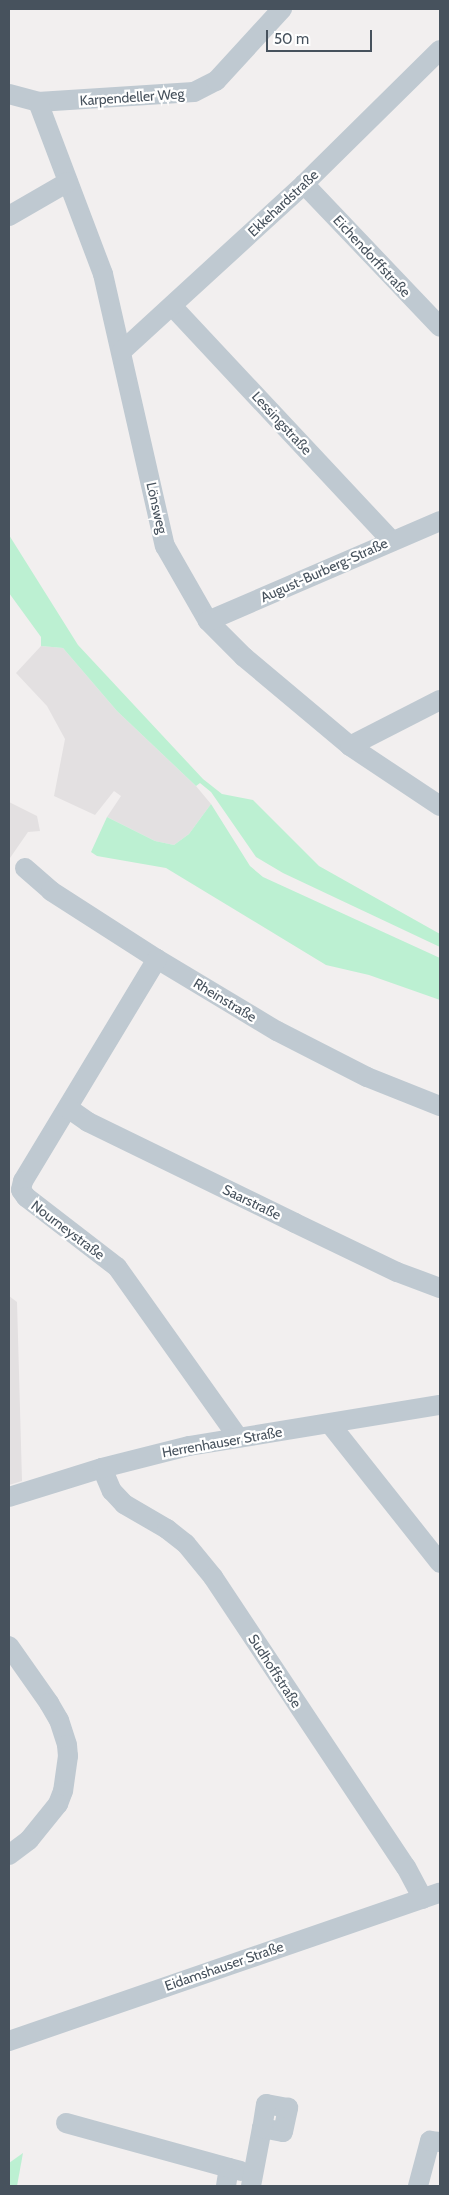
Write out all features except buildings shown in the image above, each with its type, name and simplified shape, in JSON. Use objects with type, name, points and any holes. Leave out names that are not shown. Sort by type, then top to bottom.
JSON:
[{"type":"street","name":"Karpendeller Weg","points":[[9,94],[38,102],[188,94],[202,90],[221,76],[282,9]]},
{"type":"street","name":"Ekkehardstraße","points":[[122,352],[304,184],[440,50]]},
{"type":"street","name":"Lönsweg","points":[[38,102],[103,274],[165,546],[208,621],[244,657],[350,746],[440,806]]},
{"type":"street","points":[[9,216],[68,182]]},
{"type":"street","name":"Eichendorffstraße","points":[[304,184],[440,327]]},
{"type":"street","name":"Lessingstraße","points":[[172,306],[392,541]]},
{"type":"street","name":"August-Burberg-Straße","points":[[208,621],[440,521]]},
{"type":"street","points":[[350,746],[440,700]]},
{"type":"street","name":"Rheinstraße","points":[[26,868],[51,891],[156,959],[304,1045],[367,1077],[440,1106]]},
{"type":"street","name":"Nourneystraße","points":[[156,959],[23,1181],[21,1190],[26,1198],[117,1267],[238,1438]]},
{"type":"street","name":"Saarstraße","points":[[68,1108],[88,1122],[396,1272],[440,1288]]},
{"type":"street","name":"Herrenhauser Straße","points":[[9,1497],[102,1468],[189,1446],[440,1405]]},
{"type":"street","points":[[330,1424],[440,1563]]},
{"type":"street","name":"Sudhoffstraße","points":[[102,1468],[112,1490],[124,1504],[186,1544],[213,1577],[406,1867],[432,1896]]},
{"type":"street","points":[[9,1646],[49,1702],[59,1720],[67,1745],[68,1756],[63,1791],[58,1804],[29,1840],[9,1855]]},
{"type":"street","name":"Eidamshauser Straße","points":[[9,2041],[432,1896]]},
{"type":"street","points":[[66,2123],[227,2177],[252,2180],[262,2128]]},
{"type":"street","points":[[418,2186],[430,2140],[440,2142]]},
{"type":"shaded area","points":[[41,646],[63,648],[117,711],[196,786],[211,804],[189,834],[174,845],[155,841],[107,817],[121,796],[114,791],[95,815],[54,796],[65,739],[47,706],[16,673]]},
{"type":"shaded area","points":[[9,802],[37,816],[40,831],[28,832],[10,858]]},
{"type":"shaded area","points":[[9,1296],[17,1302],[22,1481],[9,1485]]},
{"type":"green space","points":[[9,535],[78,645],[203,779],[222,794],[253,800],[319,866],[440,934],[440,947],[283,873],[256,857],[211,792],[200,783],[196,786],[117,711],[63,648],[41,646],[41,637],[9,593]]},
{"type":"green space","points":[[211,804],[250,866],[263,877],[440,958],[440,1000],[369,975],[326,965],[166,868],[97,856],[91,852],[107,817],[155,841],[174,845],[189,834]]},
{"type":"green space","points":[[23,2153],[17,2186],[9,2186],[9,2163]]}]
